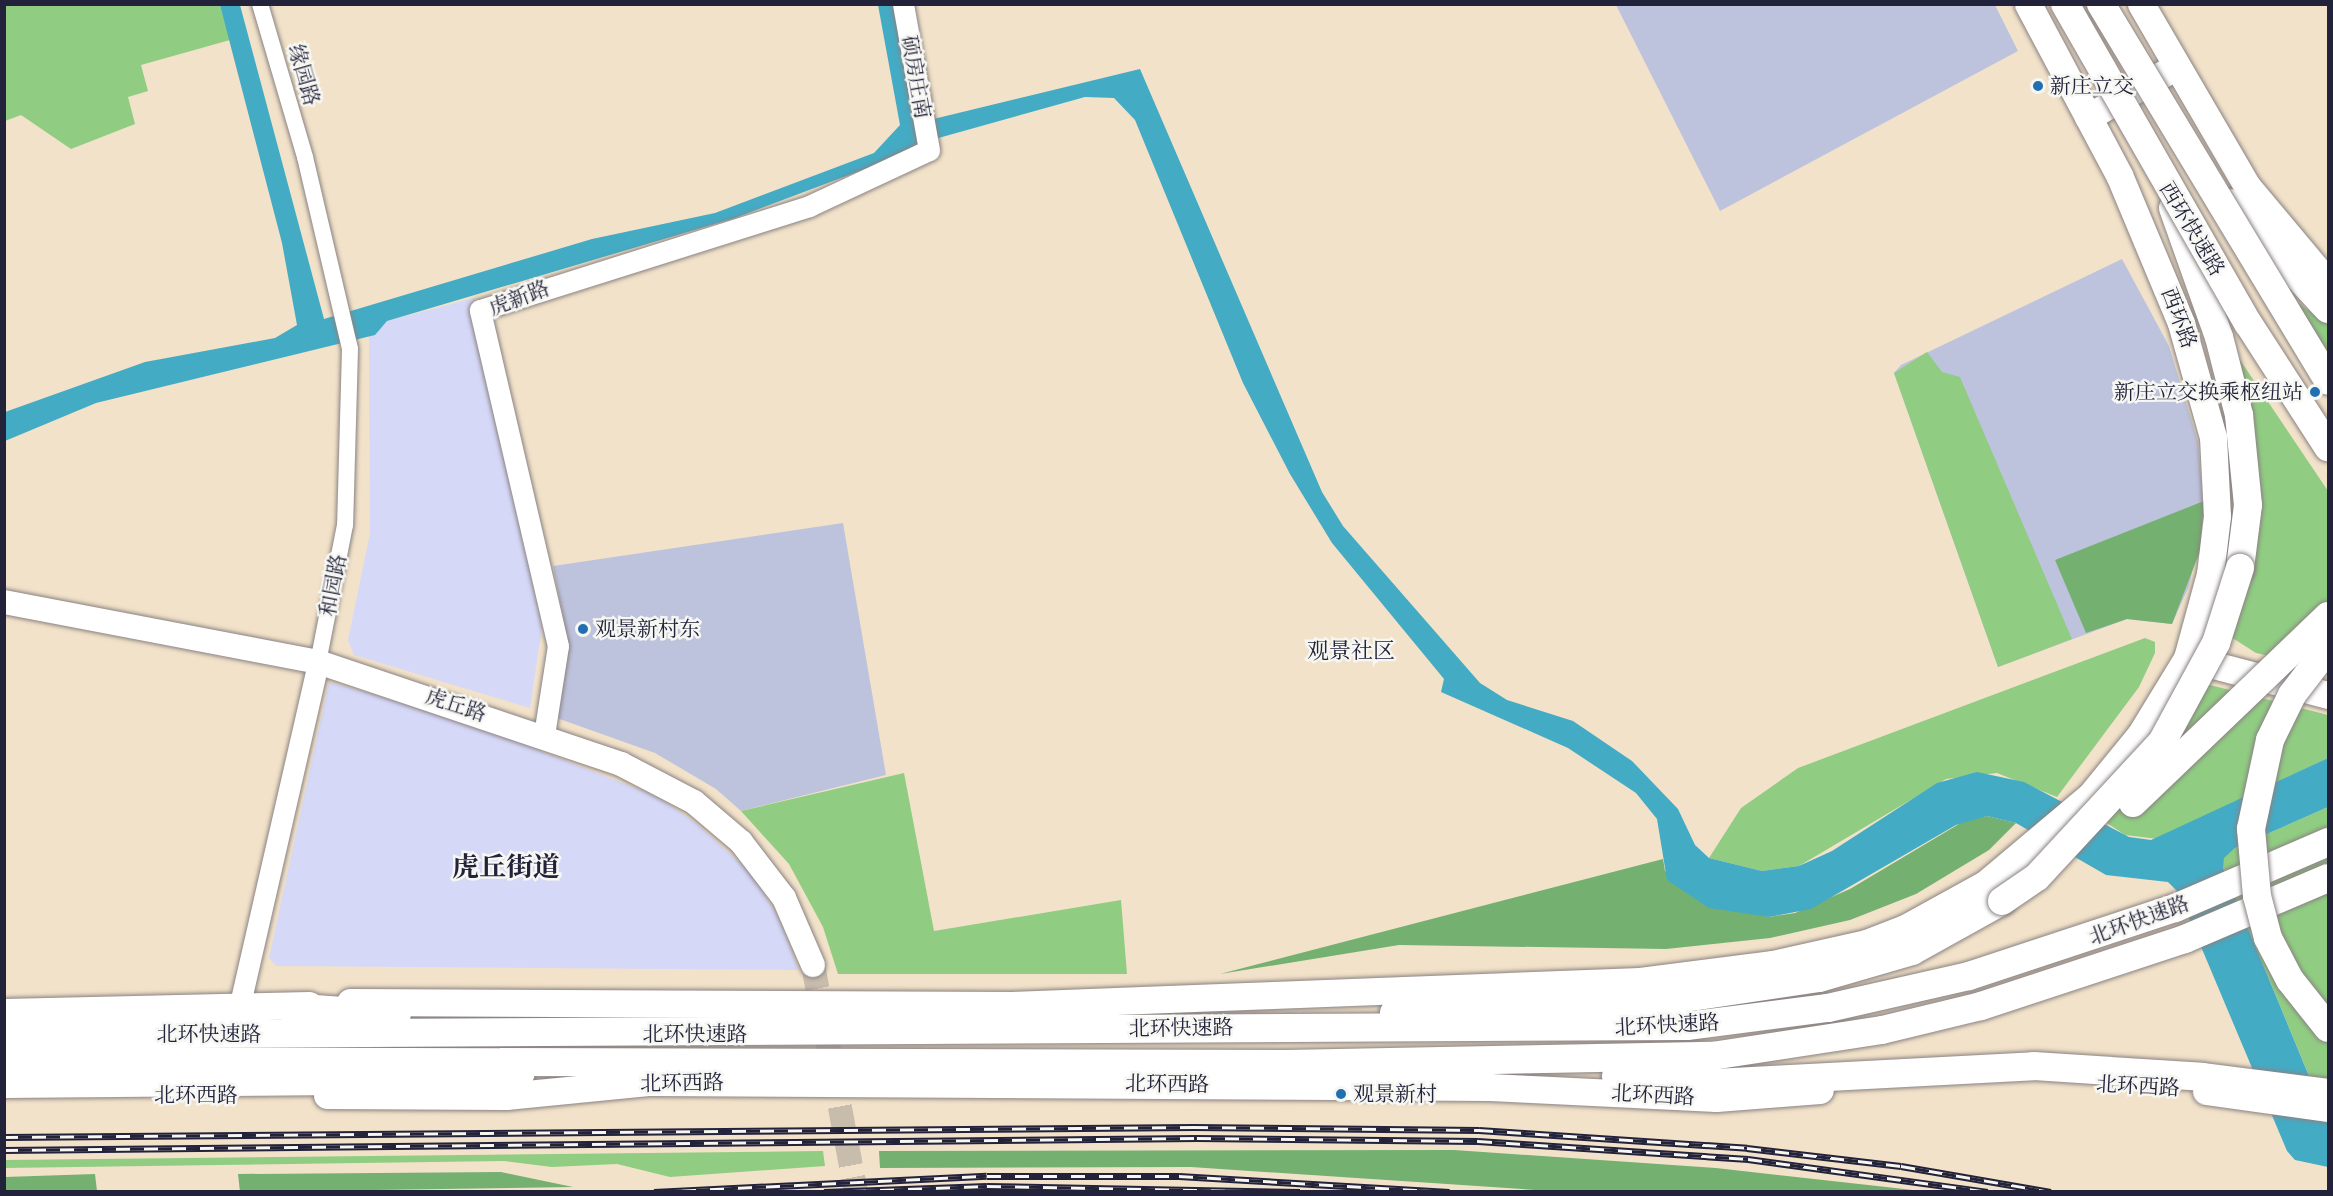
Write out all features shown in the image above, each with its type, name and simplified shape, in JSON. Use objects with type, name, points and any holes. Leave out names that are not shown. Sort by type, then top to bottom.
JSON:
[{"type":"highway","name":"西环快速路","points":[[2065,4],[2160,175],[2328,447]]},
{"type":"highway","name":"西环快速路","points":[[2101,4],[2192,162],[2328,381]]},
{"type":"highway","points":[[2192,162],[2328,309]]},
{"type":"highway","points":[[2037,877],[2114,800],[2172,727],[2223,627],[2243,554],[2247,480],[2239,415],[2203,289],[2160,175]]},
{"type":"highway","points":[[2223,197],[2328,356]]},
{"type":"highway","points":[[1279,1027],[1449,1007],[1658,1002],[1764,987],[1890,960],[2002,901],[2122,813],[2328,615]]},
{"type":"highway","points":[[2328,648],[2292,695],[2270,741],[2251,829],[2257,896],[2268,938],[2290,980],[2328,1028]]},
{"type":"highway","name":"北环快速路","points":[[4,1035],[759,1034],[1279,1027],[1587,1030],[1761,1018],[1969,976],[2175,908],[2328,843]]},
{"type":"highway","name":"北环快速路","points":[[4,1062],[622,1059],[1477,1062],[1700,1057],[1833,1039],[1981,1006],[2185,939],[2328,878]]},
{"type":"highway","points":[[288,1007],[368,1015],[622,1019],[759,1034]]},
{"type":"highway","points":[[4,1084],[483,1080],[622,1059]]},
{"type":"highway","points":[[1477,1062],[1714,1083],[1979,1067],[2135,1072],[2328,1093]]},
{"type":"main road","name":"西环路","points":[[2028,4],[2088,117],[2147,237],[2181,323],[2214,437],[2215,544],[2187,657]]},
{"type":"main road","points":[[2141,4],[2254,195],[2328,283]]},
{"type":"main road","points":[[2088,117],[2177,66]]},
{"type":"main road","name":"虎丘路","points":[[4,602],[318,662],[544,735],[651,778],[726,827],[784,898],[813,965]]},
{"type":"main road","points":[[4,1012],[288,1007],[370,1000],[1011,1005],[1270,999],[1670,978],[1773,964],[1866,943],[1946,907],[2036,845],[2090,796],[2140,735],[2187,657],[2328,694]]},
{"type":"main road","name":"北环西路","points":[[4,1094],[506,1096],[650,1082],[1020,1082],[1490,1087],[1716,1098],[1994,1080],[2166,1088],[2328,1108]]},
{"type":"street","name":"缘园路","points":[[260,4],[305,158]]},
{"type":"street","name":"硕房庄南","points":[[903,4],[929,147]]},
{"type":"street","name":"虎新路","points":[[544,735],[558,646],[480,310],[808,206],[929,147]]},
{"type":"street","name":"和园路","points":[[239,1008],[318,662],[345,525],[350,349],[305,158]]},
{"type":"shaded area","points":[[1616,5],[1995,5],[2018,51],[1720,211]]},
{"type":"shaded area","points":[[2122,259],[2169,346],[2198,442],[2204,518],[2189,586],[2172,624],[2127,619],[1998,667],[1894,373],[1901,365]]},
{"type":"shaded area","points":[[474,298],[542,627],[530,708],[354,655],[348,640],[370,533],[369,336],[387,321]]},
{"type":"shaded area","points":[[843,523],[886,775],[741,811],[716,789],[655,753],[554,717],[569,648],[553,566]]},
{"type":"shaded area","points":[[329,682],[448,715],[656,796],[696,823],[751,873],[779,918],[799,970],[276,966],[269,958]]},
{"type":"green space","points":[[5,5],[220,5],[230,40],[141,65],[148,91],[128,97],[135,124],[71,149],[21,115],[5,121]]},
{"type":"green space","points":[[2293,299],[2328,325],[2328,352]]},
{"type":"green space","points":[[2226,339],[2328,491],[2328,669],[2256,653],[2231,637],[2240,586]]},
{"type":"green space","points":[[1927,352],[1942,372],[1960,377],[2072,639],[1998,667],[1894,373]]},
{"type":"green space","points":[[2204,501],[2200,551],[2172,624],[2127,619],[2086,633],[2055,560]]},
{"type":"green space","points":[[2145,638],[2155,642],[2155,653],[2139,687],[2057,797],[1997,773],[1946,779],[1799,866],[1762,871],[1709,858],[1741,808],[1798,768]]},
{"type":"green space","points":[[2206,684],[2328,715],[2328,758],[2158,839],[2125,835],[2104,821]]},
{"type":"green space","points":[[904,773],[934,931],[1121,900],[1127,974],[838,974],[823,927],[789,864],[741,811]]},
{"type":"green space","points":[[2328,807],[2328,1086],[2312,1083],[2223,868],[2223,858],[2235,848]]},
{"type":"green space","points":[[1987,816],[2016,823],[1989,850],[1916,894],[1850,920],[1770,938],[1666,949],[1399,945],[1220,974],[1663,859],[1665,871],[1769,917],[1795,913],[1850,889],[1964,821]]},
{"type":"green space","points":[[1454,1150],[1716,1168],[1922,1191],[1566,1192],[1191,1167],[880,1168],[879,1151]]},
{"type":"green space","points":[[823,1151],[825,1166],[670,1177],[617,1164],[552,1167],[504,1161],[4,1168],[5,1160]]},
{"type":"green space","points":[[501,1172],[573,1187],[240,1192],[238,1174]]},
{"type":"green space","points":[[95,1174],[97,1191],[5,1191],[5,1177]]},
{"type":"water","points":[[220,5],[240,5],[324,319],[592,239],[715,213],[874,153],[900,125],[878,5],[896,5],[917,123],[1140,69],[1322,492],[1343,526],[1480,683],[1507,700],[1573,721],[1632,761],[1678,809],[1695,845],[1709,858],[1762,871],[1799,866],[1832,851],[1937,783],[1977,772],[2024,782],[2129,837],[2151,840],[2328,758],[2328,807],[2235,848],[2224,858],[2223,868],[2328,1122],[2328,1167],[2295,1160],[2287,1151],[2178,892],[2168,882],[2106,875],[2016,823],[1987,816],[1956,825],[1811,909],[1769,917],[1709,908],[1667,880],[1657,819],[1636,793],[1568,748],[1441,692],[1444,679],[1332,543],[1290,474],[1243,383],[1135,120],[1114,98],[1085,97],[917,144],[902,155],[735,218],[387,321],[375,335],[96,403],[5,441],[5,412],[145,362],[275,338],[297,325],[282,243]]},
{"type":"tunnel","points":[[813,965],[856,1192]]},
{"type":"railway","points":[[4,1137],[1194,1127],[1479,1130],[1747,1148],[1901,1166],[2051,1192]]},
{"type":"railway","points":[[4,1150],[1197,1138],[1478,1141],[1748,1159],[1988,1192]]},
{"type":"railway","points":[[654,1192],[987,1176],[1179,1176],[1450,1192]]},
{"type":"railway","points":[[824,1192],[987,1186],[1300,1192]]},
{"type":"place","name":"新庄立交","points":[[2038,86]]},
{"type":"place","name":"新庄立交换乘枢纽站","points":[[2315,392]]},
{"type":"place","name":"观景新村东","points":[[583,629]]},
{"type":"place","name":"观景新村","points":[[1341,1094]]},
{"type":"district","name":"观景社区","points":[[1351,652]]},
{"type":"district","name":"虎丘街道","points":[[506,868]]}]
